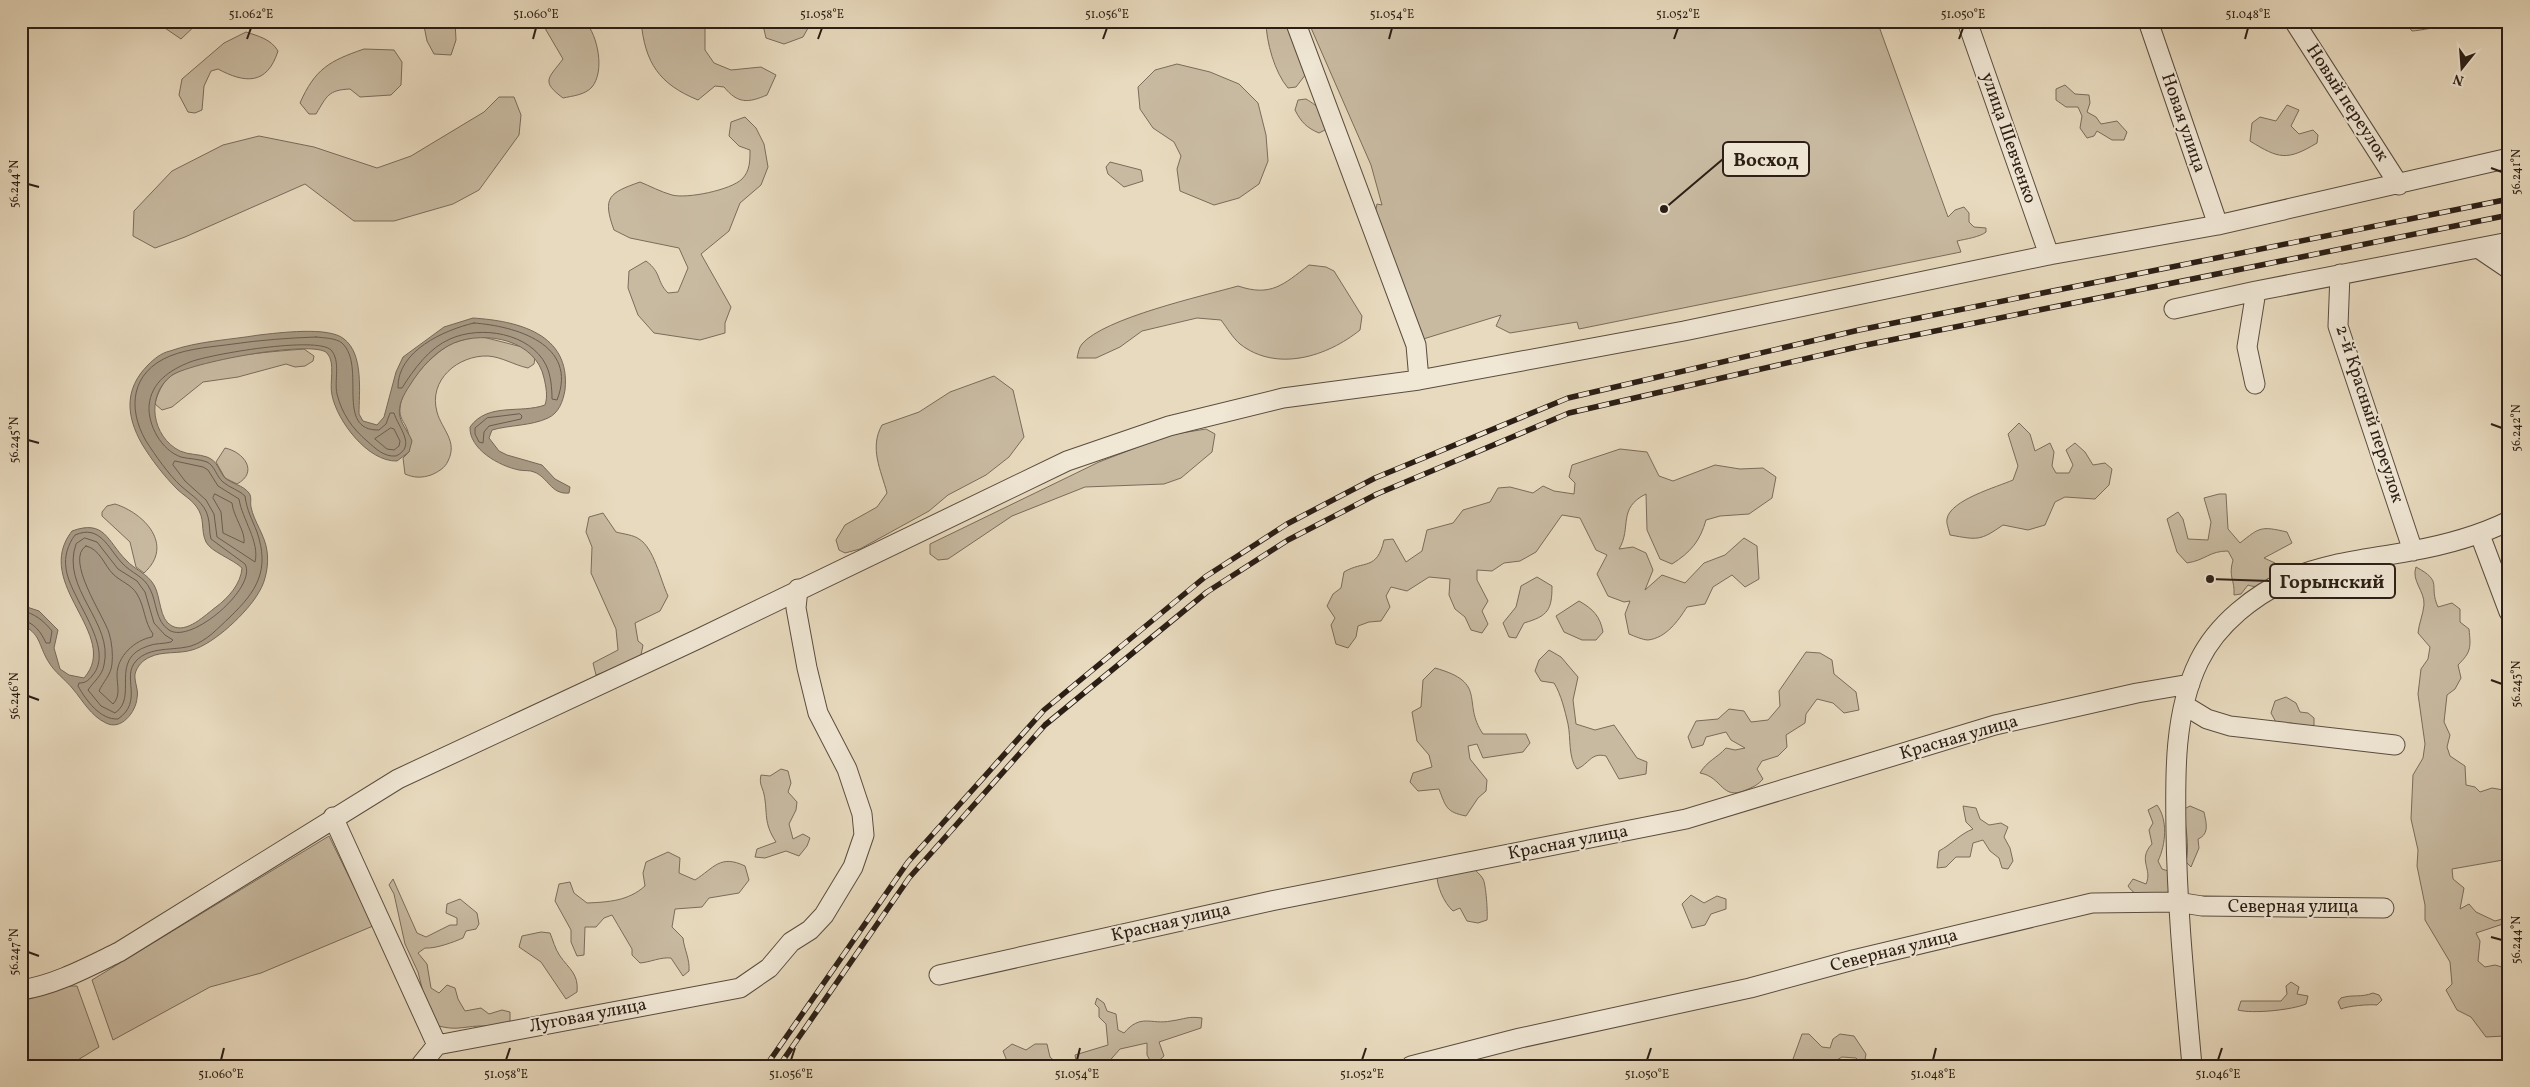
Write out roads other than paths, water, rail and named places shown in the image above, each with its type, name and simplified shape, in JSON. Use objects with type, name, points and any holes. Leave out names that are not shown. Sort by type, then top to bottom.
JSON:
[{"type":"street","points":[[1295,21],[1416,345],[1419,380]]},
{"type":"street","name":"улица Шевченко","points":[[1967,21],[2049,255]]},
{"type":"street","name":"Новая улица","points":[[2148,21],[2218,225]]},
{"type":"street","name":"Новый переулок","points":[[2294,21],[2399,185]]},
{"type":"street","points":[[21,990],[35,988],[85,969],[118,952],[333,817],[398,779],[698,639],[1067,461],[1169,426],[1283,398],[1419,380],[1684,331],[2049,255],[2218,225],[2399,185],[2509,158]]},
{"type":"street","points":[[2174,310],[2256,290],[2509,242]]},
{"type":"street","points":[[2478,248],[2509,270]]},
{"type":"street","name":"2-й Красный переулок","points":[[2340,274],[2338,326],[2413,551]]},
{"type":"street","points":[[2255,384],[2247,346],[2256,290]]},
{"type":"street","points":[[2192,1066],[2177,902],[2175,782],[2177,743],[2184,705],[2199,660],[2214,638],[2243,608],[2261,594],[2290,579],[2332,564],[2413,551],[2480,535],[2509,521]]},
{"type":"street","points":[[2480,535],[2509,612]]},
{"type":"street","name":"Луговая улица","points":[[437,1045],[740,988],[769,968],[791,942],[810,930],[824,915],[853,867],[864,835],[862,814],[847,769],[818,713],[807,668],[796,608],[798,590]]},
{"type":"street","name":"Красная улица","points":[[939,975],[1271,901],[1686,820],[1995,725],[2138,692],[2190,684]]},
{"type":"street","points":[[2184,705],[2206,718],[2230,726],[2395,745]]},
{"type":"street","points":[[333,817],[437,1045],[420,1066]]},
{"type":"street","name":"Северная улица","points":[[1411,1066],[1520,1038],[1750,988],[1853,960],[2092,903],[2177,902],[2202,906],[2384,908]]},
{"type":"water","points":[[473,318],[507,322],[523,327],[538,334],[550,343],[559,355],[565,371],[565,390],[558,410],[552,416],[534,423],[492,430],[489,438],[499,451],[542,465],[555,479],[570,487],[569,493],[563,493],[554,489],[539,474],[511,468],[494,460],[480,449],[471,435],[470,427],[477,419],[486,414],[495,411],[535,408],[545,405],[546,388],[539,365],[531,355],[508,341],[494,338],[467,339],[447,346],[429,361],[418,373],[400,404],[400,417],[412,441],[409,452],[397,461],[386,460],[375,455],[347,428],[332,395],[330,357],[327,353],[317,349],[250,354],[200,365],[171,376],[163,384],[155,405],[155,416],[158,426],[163,436],[171,445],[180,451],[211,459],[216,463],[225,478],[244,488],[249,493],[252,513],[264,539],[267,551],[268,561],[265,578],[259,592],[247,609],[220,634],[201,647],[192,650],[165,653],[147,658],[137,668],[135,674],[136,703],[127,719],[112,725],[101,720],[92,712],[51,665],[36,636],[21,624],[21,605],[39,611],[58,630],[54,648],[60,669],[69,675],[84,678],[93,662],[92,644],[68,589],[62,570],[62,551],[72,531],[92,528],[104,534],[126,560],[151,581],[156,590],[162,614],[168,623],[178,628],[190,626],[221,603],[239,580],[242,568],[209,546],[204,537],[199,511],[163,473],[137,434],[131,413],[131,393],[140,374],[148,365],[164,353],[203,343],[290,332],[316,331],[337,335],[350,346],[358,364],[360,385],[359,414],[363,421],[377,425],[384,417],[396,372],[403,357],[444,327]]},
{"type":"railway","points":[[766,1066],[908,862],[1044,710],[1205,577],[1287,524],[1375,478],[1568,398],[1859,330],[2509,199]]},
{"type":"railway","points":[[779,1066],[909,878],[1045,725],[1207,592],[1288,540],[1377,494],[1569,413],[1861,346],[2509,215]]},
{"type":"place","name":"Восход","points":[[1664,209]]},
{"type":"place","name":"Горынский","points":[[2210,579]]}]
